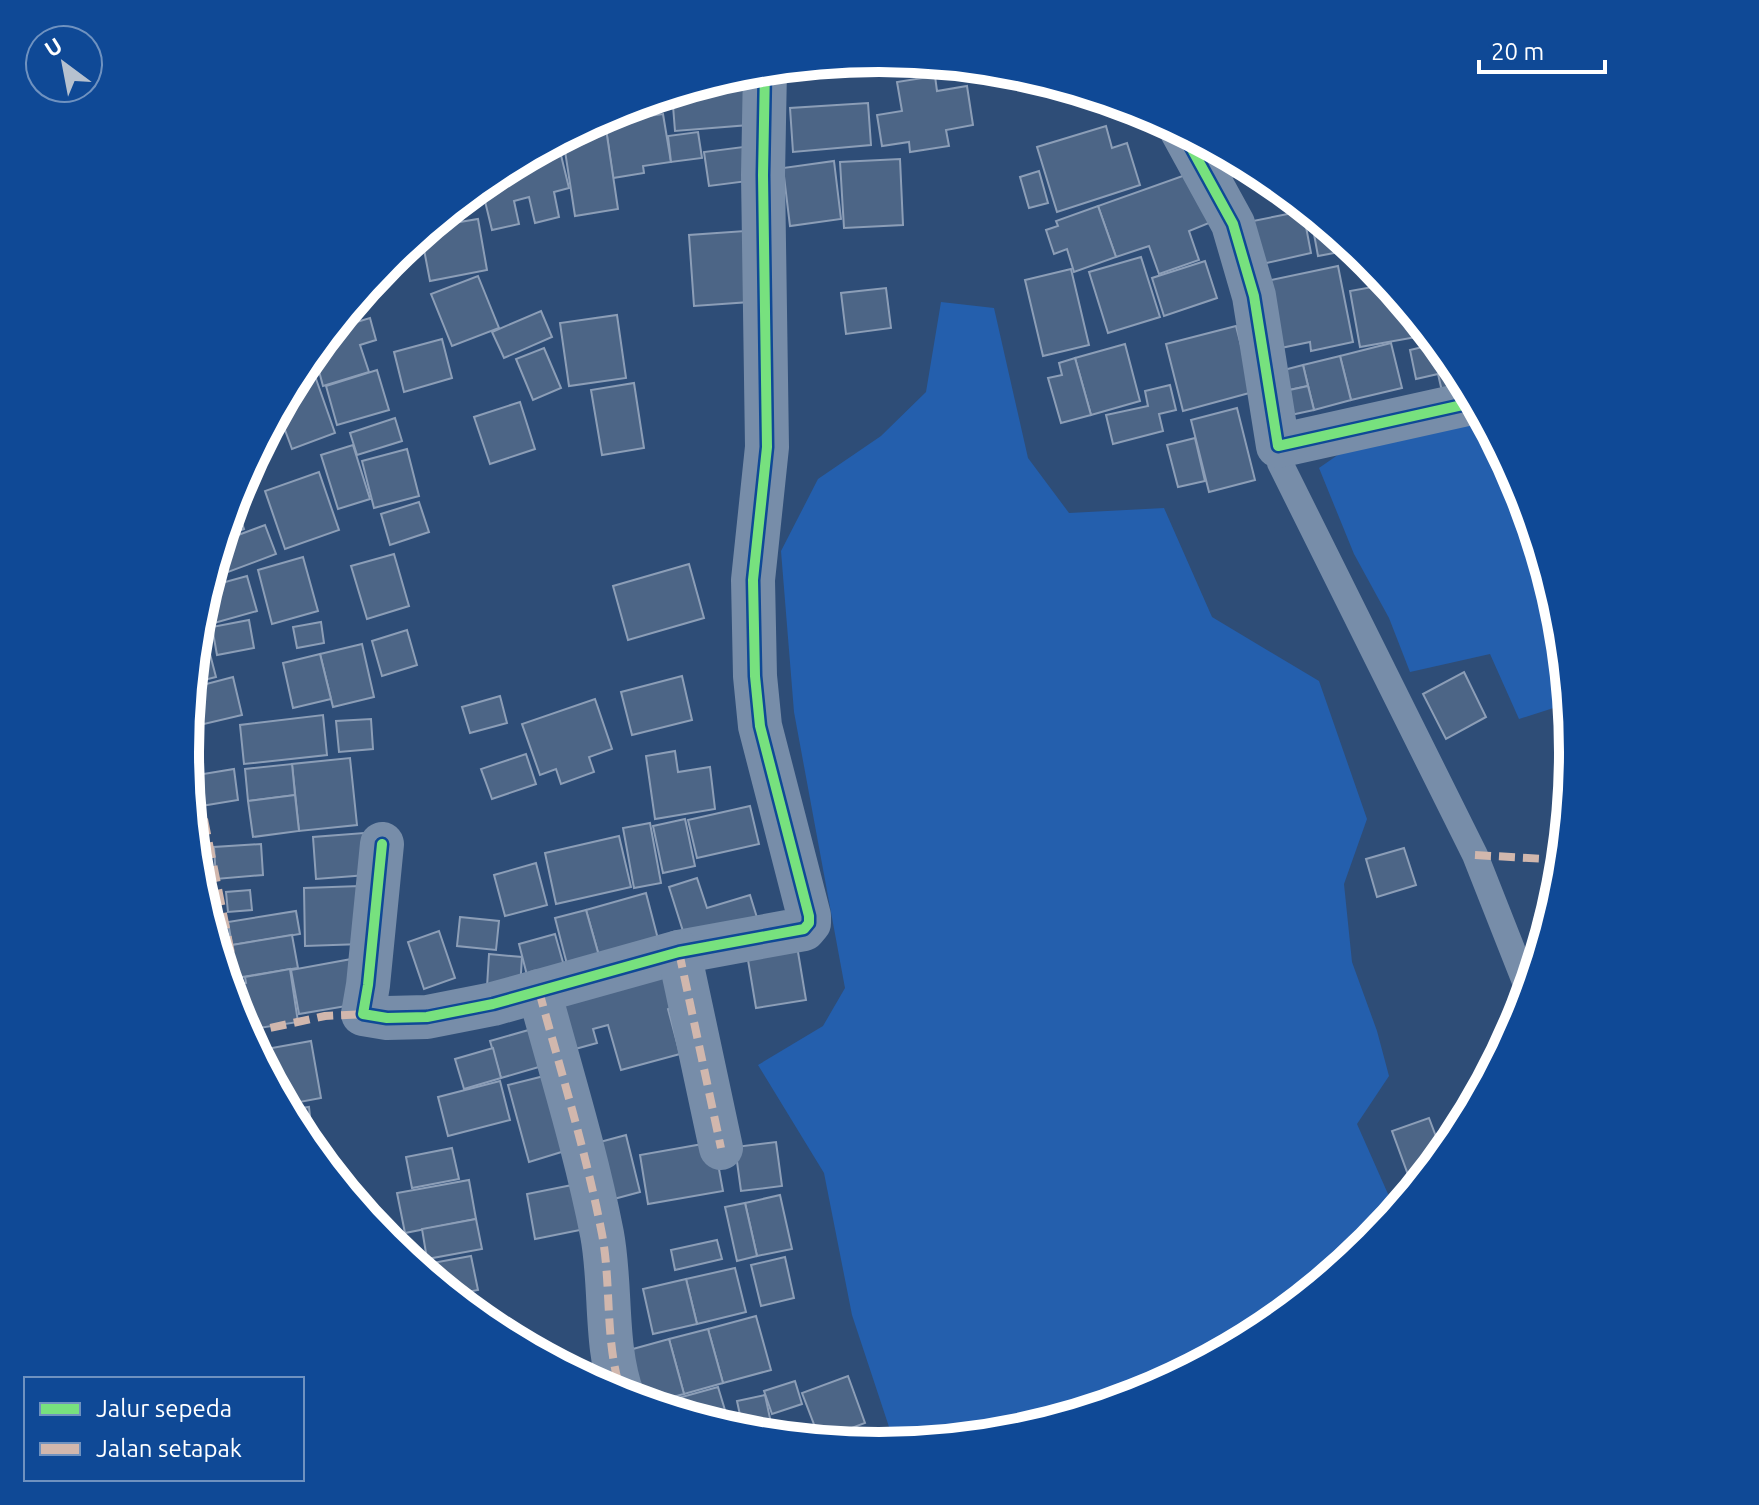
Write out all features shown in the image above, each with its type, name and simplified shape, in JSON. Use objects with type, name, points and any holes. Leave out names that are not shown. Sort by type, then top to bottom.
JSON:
[{"type":"street","points":[[382,844],[363,1014],[387,1018],[427,1017],[539,991],[679,952],[804,929],[809,923],[760,726],[755,676],[753,580],[767,447],[765,82]]},
{"type":"street","points":[[1191,148],[1233,224],[1254,296],[1278,446],[1464,405]]},
{"type":"street","points":[[679,952],[721,1148]]},
{"type":"street","points":[[539,991],[602,1235],[617,1380]]},
{"type":"lane","points":[[1278,446],[1280,463],[1475,855],[1522,975]]},
{"type":"shaded area","points":[[941,302],[994,308],[1028,458],[1069,513],[1164,508],[1212,617],[1319,681],[1367,819],[1344,884],[1352,962],[1377,1031],[1389,1076],[1357,1124],[1391,1201],[1361,1234],[1294,1292],[1220,1342],[1180,1363],[1098,1397],[1056,1410],[968,1427],[891,1433],[852,1315],[824,1173],[758,1065],[823,1026],[845,988],[794,712],[781,551],[818,479],[881,436],[926,392]]},
{"type":"shaded area","points":[[1475,423],[1508,492],[1537,576],[1547,620],[1559,706],[1519,719],[1490,654],[1410,672],[1389,618],[1354,554],[1319,468],[1342,452]]},
{"type":"building","points":[[935,76],[937,91],[967,86],[973,125],[946,130],[949,146],[910,152],[909,142],[882,146],[877,115],[902,111],[897,82]]},
{"type":"building","points":[[746,85],[749,125],[675,131],[673,104]]},
{"type":"building","points":[[868,103],[871,145],[793,152],[790,108]]},
{"type":"building","points":[[663,114],[671,162],[643,166],[644,173],[613,178],[606,130],[635,118]]},
{"type":"building","points":[[1106,126],[1112,148],[1127,143],[1140,185],[1057,212],[1037,147]]},
{"type":"building","points":[[606,130],[618,209],[575,216],[565,149]]},
{"type":"building","points":[[698,132],[702,158],[671,162],[668,136]]},
{"type":"building","points":[[743,147],[748,181],[709,186],[704,152]]},
{"type":"building","points":[[560,152],[569,188],[554,192],[559,217],[535,223],[529,197],[514,201],[519,224],[492,230],[484,199]]},
{"type":"building","points":[[900,159],[903,225],[844,228],[840,162]]},
{"type":"building","points":[[834,161],[841,219],[790,226],[783,168]]},
{"type":"building","points":[[1039,171],[1048,203],[1029,208],[1020,177]]},
{"type":"building","points":[[1191,173],[1209,223],[1189,231],[1199,260],[1159,274],[1149,246],[1116,257],[1098,206]]},
{"type":"building","points":[[1098,206],[1116,257],[1074,272],[1067,249],[1054,254],[1046,230],[1058,226],[1056,221]]},
{"type":"building","points":[[1294,213],[1305,222],[1311,253],[1262,264],[1253,221]]},
{"type":"building","points":[[478,219],[487,270],[430,281],[424,248],[453,223]]},
{"type":"building","points":[[1313,229],[1340,252],[1318,256]]},
{"type":"building","points":[[745,231],[750,302],[694,306],[689,235]]},
{"type":"building","points":[[1141,257],[1160,317],[1108,333],[1089,272]]},
{"type":"building","points":[[1205,261],[1217,298],[1164,316],[1152,278]]},
{"type":"building","points":[[1338,266],[1353,342],[1311,351],[1310,342],[1276,349],[1262,282]]},
{"type":"building","points":[[1071,269],[1089,345],[1043,356],[1025,280]]},
{"type":"building","points":[[478,276],[499,328],[452,346],[431,294]]},
{"type":"building","points":[[1375,286],[1418,337],[1360,347],[1350,291]]},
{"type":"building","points":[[886,288],[891,328],[846,334],[841,293]]},
{"type":"building","points":[[541,311],[552,337],[504,358],[492,332]]},
{"type":"building","points":[[617,315],[626,378],[569,386],[560,323]]},
{"type":"building","points":[[370,318],[376,340],[360,345],[369,372],[323,386],[318,368],[352,323]]},
{"type":"building","points":[[1236,326],[1253,392],[1183,411],[1166,344]]},
{"type":"building","points":[[442,339],[452,378],[404,392],[394,352]]},
{"type":"building","points":[[1391,343],[1402,388],[1351,400],[1340,356]]},
{"type":"building","points":[[1125,344],[1140,401],[1091,415],[1075,358]]},
{"type":"building","points":[[1425,346],[1460,397],[1444,400],[1438,374],[1416,379],[1410,350]]},
{"type":"building","points":[[544,348],[561,388],[533,400],[516,359]]},
{"type":"building","points":[[1340,356],[1351,400],[1314,410],[1303,365]]},
{"type":"building","points":[[1075,358],[1091,415],[1061,423],[1048,378],[1062,375],[1059,363]]},
{"type":"building","points":[[1303,365],[1308,386],[1280,392],[1276,372]]},
{"type":"building","points":[[377,370],[389,410],[337,425],[326,386]]},
{"type":"building","points":[[315,376],[335,433],[292,449],[283,425]]},
{"type":"building","points":[[634,383],[644,448],[602,455],[591,390]]},
{"type":"building","points":[[1170,385],[1176,410],[1159,414],[1163,431],[1113,444],[1106,415],[1148,406],[1145,391]]},
{"type":"building","points":[[1308,386],[1314,410],[1286,416],[1280,392]]},
{"type":"building","points":[[520,402],[535,449],[490,464],[474,417]]},
{"type":"building","points":[[1237,408],[1255,480],[1209,492],[1191,420]]},
{"type":"building","points":[[395,418],[402,441],[357,455],[350,433]]},
{"type":"building","points":[[1195,438],[1205,481],[1178,487],[1167,445]]},
{"type":"building","points":[[353,445],[370,499],[338,509],[321,455]]},
{"type":"building","points":[[407,449],[419,496],[374,508],[362,461]]},
{"type":"building","points":[[319,472],[339,530],[285,549],[265,491]]},
{"type":"building","points":[[419,502],[429,532],[390,545],[381,514]]},
{"type":"building","points":[[241,519],[244,529],[236,532]]},
{"type":"building","points":[[265,525],[276,554],[223,574],[234,536]]},
{"type":"building","points":[[394,554],[409,606],[367,619],[351,566]]},
{"type":"building","points":[[303,557],[318,611],[272,624],[258,570]]},
{"type":"building","points":[[689,564],[704,618],[628,640],[613,586]]},
{"type":"building","points":[[247,576],[257,611],[211,624],[220,583]]},
{"type":"building","points":[[249,620],[254,648],[217,655],[212,627]]},
{"type":"building","points":[[321,622],[324,643],[297,648],[293,627]]},
{"type":"building","points":[[407,630],[417,665],[382,676],[372,641]]},
{"type":"building","points":[[362,644],[374,697],[333,707],[320,654]]},
{"type":"building","points":[[208,646],[216,677],[203,680]]},
{"type":"building","points":[[320,654],[331,699],[293,708],[283,663]]},
{"type":"building","points":[[1464,672],[1486,717],[1446,739],[1423,694]]},
{"type":"building","points":[[682,676],[692,720],[632,735],[621,692]]},
{"type":"building","points":[[233,677],[242,715],[200,725],[203,685]]},
{"type":"building","points":[[500,696],[507,723],[470,733],[462,707]]},
{"type":"building","points":[[595,699],[612,749],[589,757],[594,772],[561,784],[556,769],[540,775],[522,724]]},
{"type":"building","points":[[323,715],[327,755],[244,764],[240,725]]},
{"type":"building","points":[[371,719],[373,749],[339,752],[336,721]]},
{"type":"building","points":[[675,751],[678,772],[710,767],[715,809],[655,819],[646,756]]},
{"type":"building","points":[[526,754],[536,784],[492,799],[481,769]]},
{"type":"building","points":[[350,758],[357,825],[299,831],[292,764]]},
{"type":"building","points":[[292,764],[295,795],[248,801],[245,769]]},
{"type":"building","points":[[234,769],[238,800],[201,806],[200,775]]},
{"type":"building","points":[[295,795],[299,831],[253,837],[248,801]]},
{"type":"building","points":[[750,806],[759,844],[697,858],[688,820]]},
{"type":"building","points":[[685,819],[695,866],[663,873],[653,826]]},
{"type":"building","points":[[650,823],[661,883],[634,888],[623,828]]},
{"type":"building","points":[[364,833],[367,875],[316,879],[313,837]]},
{"type":"building","points":[[619,836],[631,887],[556,904],[545,853]]},
{"type":"building","points":[[261,844],[263,875],[216,879],[214,847]]},
{"type":"building","points":[[1404,848],[1416,885],[1377,897],[1366,859]]},
{"type":"building","points":[[536,863],[547,905],[505,916],[494,875]]},
{"type":"building","points":[[697,878],[707,908],[750,895],[759,924],[688,947],[669,887]]},
{"type":"building","points":[[360,886],[362,944],[305,946],[304,888]]},
{"type":"building","points":[[250,890],[252,910],[228,912],[226,892]]},
{"type":"building","points":[[646,893],[658,939],[601,963],[586,910]]},
{"type":"building","points":[[586,910],[601,963],[569,972],[555,918]]},
{"type":"building","points":[[296,911],[300,934],[232,945],[228,922]]},
{"type":"building","points":[[460,917],[499,921],[496,950],[457,946]]},
{"type":"building","points":[[439,931],[455,978],[424,989],[408,942]]},
{"type":"building","points":[[555,934],[566,973],[529,983],[519,944]]},
{"type":"building","points":[[292,935],[298,968],[238,978],[232,945]]},
{"type":"building","points":[[797,946],[806,1000],[756,1008],[747,954]]},
{"type":"building","points":[[489,954],[522,957],[520,989],[487,987]]},
{"type":"building","points":[[357,958],[364,1003],[299,1014],[291,970]]},
{"type":"building","points":[[665,963],[676,1006],[668,1009],[680,1054],[621,1070],[608,1025],[593,1029],[597,1043],[557,1054],[542,997]]},
{"type":"building","points":[[290,969],[298,1022],[258,1028],[240,984],[246,983],[245,977]]},
{"type":"building","points":[[539,1027],[549,1064],[501,1078],[490,1041]]},
{"type":"building","points":[[311,1041],[321,1098],[296,1103],[267,1049]]},
{"type":"building","points":[[493,1048],[501,1078],[464,1089],[455,1059]]},
{"type":"building","points":[[548,1075],[568,1150],[529,1162],[508,1085]]},
{"type":"building","points":[[500,1081],[510,1120],[448,1136],[438,1097]]},
{"type":"building","points":[[309,1107],[311,1126],[300,1108]]},
{"type":"building","points":[[1429,1118],[1438,1141],[1409,1179],[1392,1131]]},
{"type":"building","points":[[626,1135],[640,1192],[599,1203],[585,1146]]},
{"type":"building","points":[[714,1142],[723,1191],[648,1204],[640,1155]]},
{"type":"building","points":[[776,1142],[782,1186],[741,1191],[735,1147]]},
{"type":"building","points":[[452,1148],[459,1179],[412,1188],[406,1157]]},
{"type":"building","points":[[469,1180],[476,1219],[405,1233],[397,1193]]},
{"type":"building","points":[[582,1183],[590,1228],[535,1239],[527,1194]]},
{"type":"building","points":[[780,1195],[792,1249],[757,1256],[745,1203]]},
{"type":"building","points":[[745,1203],[757,1256],[737,1261],[725,1207]]},
{"type":"building","points":[[476,1219],[482,1249],[427,1259],[422,1229]]},
{"type":"building","points":[[717,1240],[722,1259],[675,1270],[671,1250]]},
{"type":"building","points":[[471,1256],[478,1290],[465,1292],[430,1263]]},
{"type":"building","points":[[785,1257],[794,1298],[761,1306],[751,1265]]},
{"type":"building","points":[[735,1268],[746,1312],[697,1324],[686,1279]]},
{"type":"building","points":[[686,1279],[697,1324],[653,1334],[643,1289]]},
{"type":"building","points":[[756,1316],[771,1370],[723,1383],[708,1329]]},
{"type":"building","points":[[708,1329],[723,1383],[684,1394],[669,1339]]},
{"type":"building","points":[[669,1339],[684,1394],[666,1399],[630,1385],[622,1352]]},
{"type":"building","points":[[848,1376],[865,1423],[841,1432],[816,1430],[802,1393]]},
{"type":"building","points":[[795,1381],[802,1404],[772,1414],[764,1391]]},
{"type":"building","points":[[718,1387],[727,1415],[703,1410],[671,1400]]},
{"type":"building","points":[[765,1395],[771,1424],[741,1419],[737,1401]]},
{"type":"marked path","points":[[204,819],[234,967]]},
{"type":"marked path","points":[[1475,855],[1551,859]]},
{"type":"marked path","points":[[679,952],[721,1148]]},
{"type":"marked path","points":[[539,991],[596,1203],[605,1254],[618,1380]]},
{"type":"marked path","points":[[259,1030],[325,1016],[367,1014]]},
{"type":"cycle path","points":[[382,844],[363,1014],[387,1018],[427,1017],[493,1004],[679,952],[804,929],[809,923],[760,726],[755,676],[753,580],[767,447],[765,82]]},
{"type":"cycle path","points":[[1191,148],[1233,224],[1254,296],[1278,446],[1464,405]]}]
